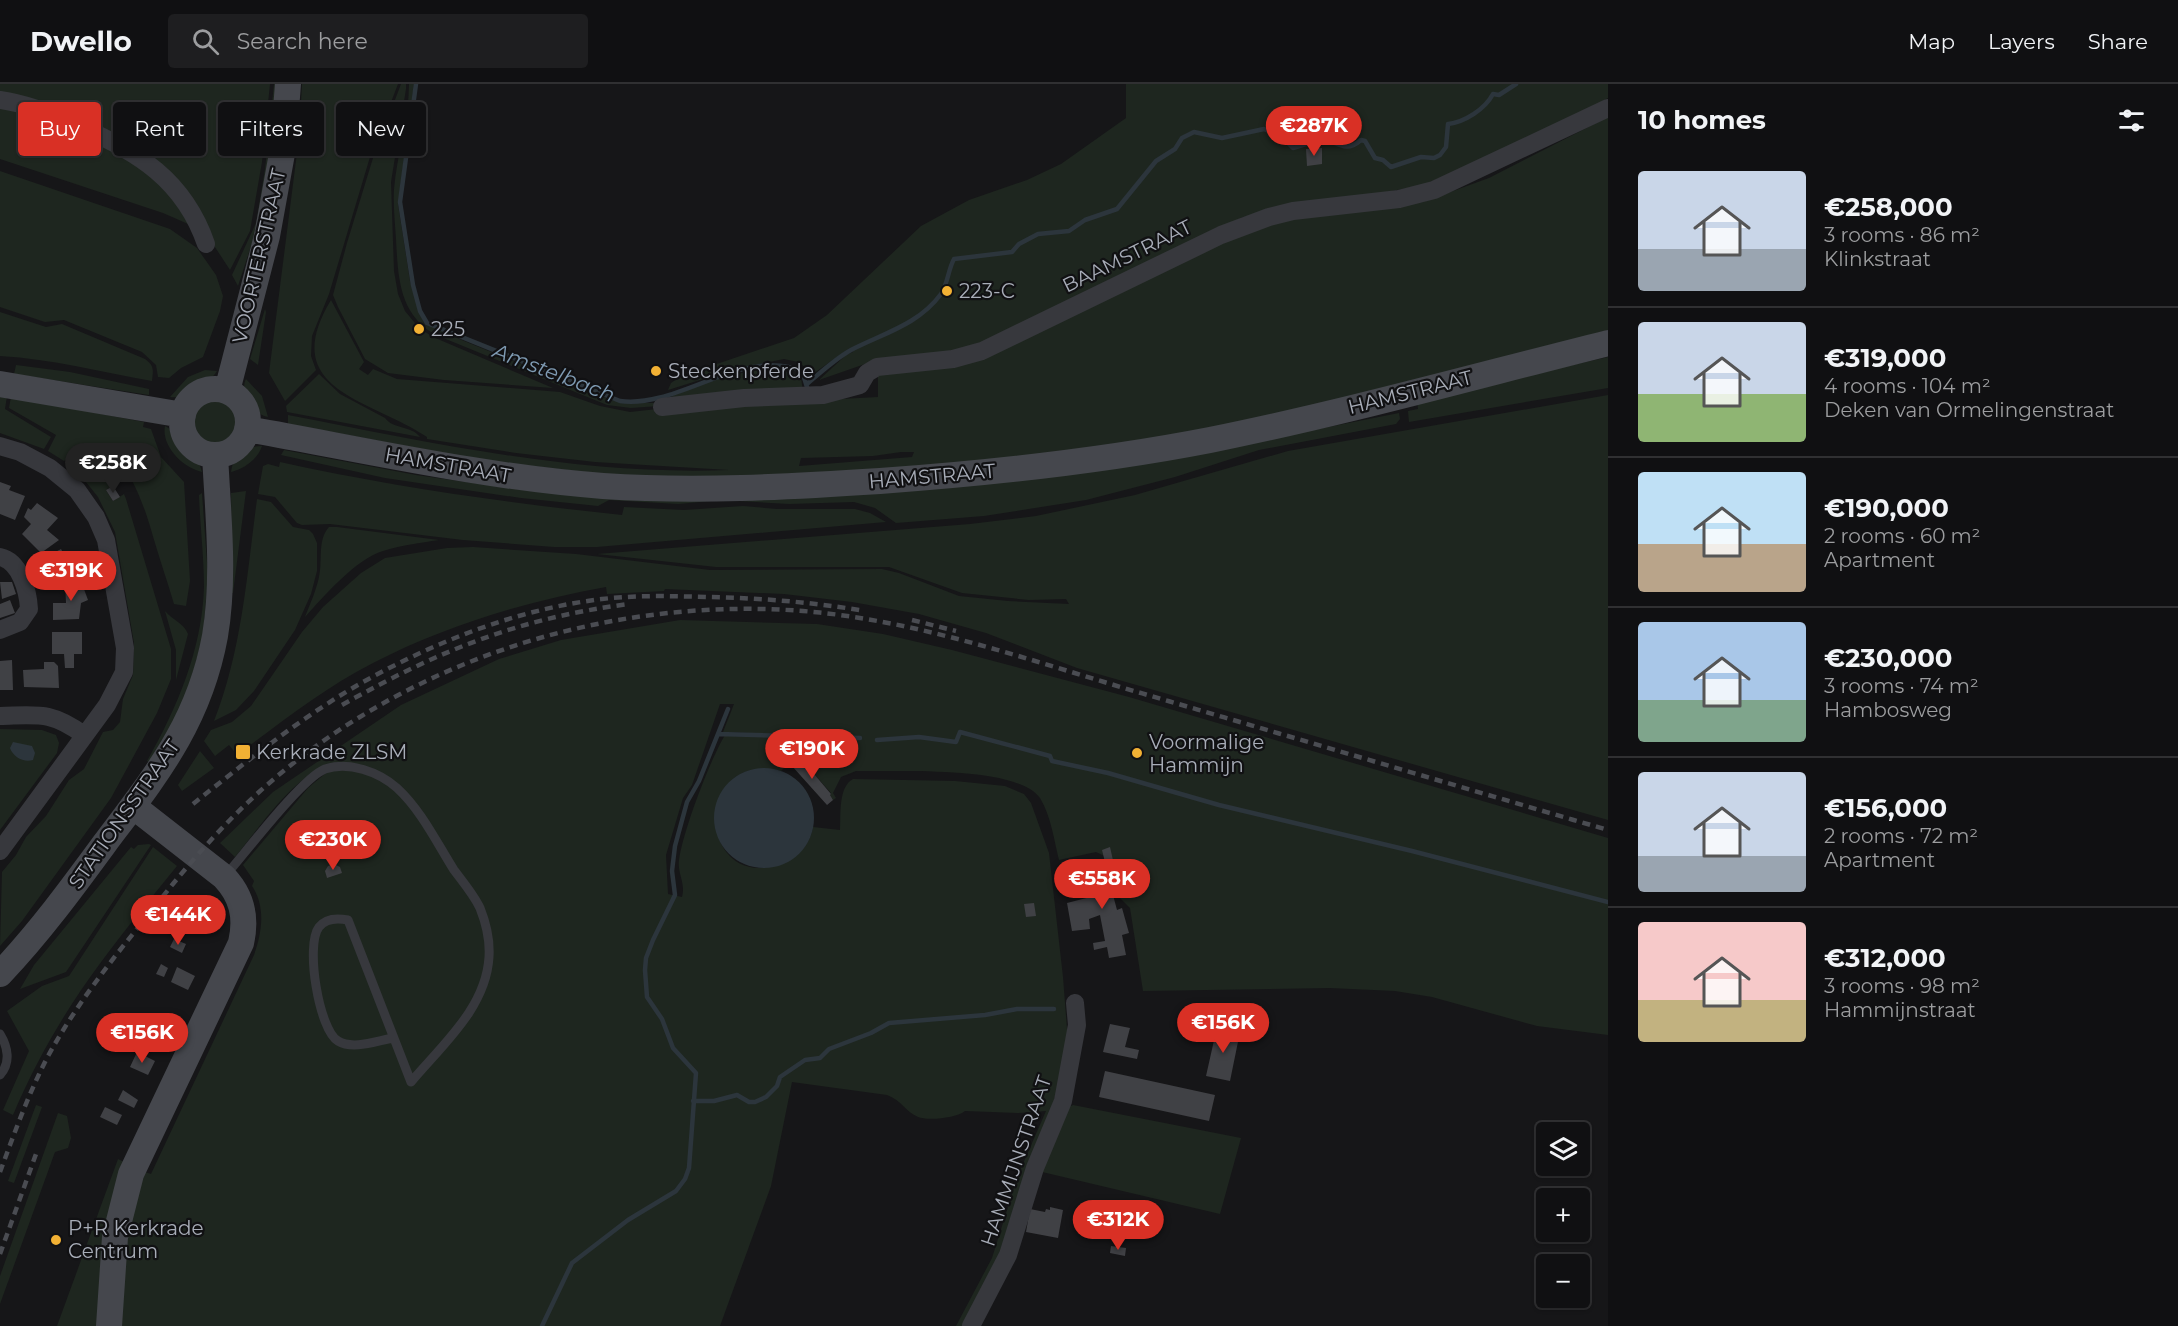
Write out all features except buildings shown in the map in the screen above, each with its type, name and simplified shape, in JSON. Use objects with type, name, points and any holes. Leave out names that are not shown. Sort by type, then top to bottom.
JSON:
[{"type":"main road","name":"VOORTERSTRAAT","points":[[226,391],[267,236],[282,148],[288,84]]},
{"type":"main road","name":"HAMSTRAAT","points":[[247,429],[490,473],[602,486],[705,489],[849,483],[1012,469],[1197,442],[1289,423],[1608,343]]},
{"type":"main road","points":[[0,384],[183,415]]},
{"type":"main road","points":[[217,389],[226,391],[244,406],[248,421],[247,429],[239,444],[224,453],[215,454],[199,450],[184,432],[183,415],[186,407],[199,393],[217,389]]},
{"type":"main road","name":"STATIONSSTRAAT","points":[[0,974],[51,916],[133,806],[165,763],[187,723],[212,647],[220,580],[215,454]]},
{"type":"main road","points":[[109,1326],[115,1237],[131,1174],[241,943],[245,918],[237,894],[224,877],[133,806]]},
{"type":"street","points":[[0,100],[46,111],[115,142],[141,157],[183,197],[200,227],[206,244]]},
{"type":"street","name":"BAAMSTRAAT","points":[[662,407],[744,398],[823,395],[860,385],[867,373],[877,367],[965,357],[989,348],[1179,255],[1244,226],[1293,211],[1399,199],[1434,190],[1608,108]]},
{"type":"street","points":[[0,446],[34,458],[77,490],[96,517],[106,540],[125,660],[120,682],[0,851]]},
{"type":"street","points":[[0,557],[9,559],[17,568],[29,609],[20,622],[0,630]]},
{"type":"street","points":[[0,716],[44,715],[67,723],[84,735]]},
{"type":"street","name":"HAMMIJNSTRAAT","points":[[971,1326],[1008,1255],[1035,1168],[1063,1101],[1077,1025],[1075,1003]]},
{"type":"lane","points":[[224,877],[290,800],[321,771],[345,765],[372,772],[396,787],[415,808],[480,907],[487,931],[489,956],[486,981],[479,1000],[411,1082],[348,920],[339,918],[326,921],[318,928],[315,935],[314,972],[327,1030],[338,1041],[346,1044],[393,1038]]},
{"type":"lane","points":[[0,1075],[7,1064],[8,1054],[1,1037]]},
{"type":"shaded area","points":[[0,84],[270,84],[268,102],[218,102],[218,156],[263,156],[250,231],[230,270],[169,177],[125,156],[206,156],[206,102],[113,102],[113,150],[101,145],[101,102],[18,102],[18,106],[0,97]]},
{"type":"shaded area","points":[[274,84],[279,84],[277,102],[272,102]]},
{"type":"shaded area","points":[[302,84],[398,84],[391,102],[336,102],[336,156],[370,156],[329,294],[312,336],[311,356],[316,370],[285,401],[269,373],[297,156],[324,156],[324,102],[301,102]]},
{"type":"shaded area","points":[[401,84],[406,84],[404,102],[394,102]]},
{"type":"shaded area","points":[[409,84],[414,84],[412,102],[408,102]]},
{"type":"shaded area","points":[[1126,84],[1608,84],[1608,98],[1562,124],[1424,185],[1259,216],[1243,217],[983,347],[865,364],[819,380],[846,355],[853,352],[850,348],[814,373],[798,362],[784,359],[735,369],[668,390],[671,383],[681,376],[794,338],[827,315],[921,226],[969,200],[1027,180],[1061,164],[1126,118]]},
{"type":"shaded area","points":[[0,104],[18,107],[18,156],[101,156],[101,143],[113,149],[113,156],[129,156],[144,163],[195,227],[163,213],[0,159]]},
{"type":"shaded area","points":[[1608,117],[1608,330],[1353,399],[1175,438],[886,472],[646,479],[488,461],[288,424],[288,415],[452,446],[563,463],[674,471],[729,470],[595,462],[427,439],[405,424],[337,388],[322,373],[315,354],[317,330],[331,300],[364,362],[359,369],[368,375],[373,369],[397,379],[560,392],[600,406],[630,412],[721,402],[878,397],[878,375],[934,364],[1268,221],[1423,202],[1489,178]],"holes":[[[914,452],[912,457],[799,466],[801,458],[873,456]]]},
{"type":"shaded area","points":[[266,156],[270,156],[254,237],[238,286],[232,275],[256,223]]},
{"type":"shaded area","points":[[374,156],[395,156],[391,182],[394,271],[398,294],[405,311],[419,328],[433,337],[553,388],[444,380],[388,373],[365,359],[333,295]]},
{"type":"shaded area","points":[[399,156],[404,156],[398,204],[410,281],[424,323],[611,400],[625,403],[659,403],[659,406],[631,408],[607,405],[436,335],[424,327],[414,317],[408,306],[400,281],[394,201]]},
{"type":"shaded area","points":[[0,171],[170,229],[197,248],[216,275],[223,296],[220,311],[203,357],[181,368],[169,378],[158,377],[156,365],[142,352],[64,320],[45,322],[0,307]]},
{"type":"shaded area","points":[[265,309],[266,312],[258,365],[250,359]]},
{"type":"shaded area","points":[[0,312],[46,327],[62,324],[145,359],[152,366],[152,381],[57,363],[0,356]]},
{"type":"shaded area","points":[[1608,357],[1608,388],[1409,422],[1408,411],[1418,409],[1417,400]]},
{"type":"shaded area","points":[[16,365],[70,372],[149,389],[149,395],[14,374]]},
{"type":"shaded area","points":[[765,369],[797,375],[801,378],[803,391],[669,399],[688,387]]},
{"type":"shaded area","points":[[205,370],[217,371],[208,381],[189,394],[170,397],[188,377]]},
{"type":"shaded area","points":[[319,374],[340,394],[420,437],[287,412],[286,406]]},
{"type":"shaded area","points":[[246,379],[262,396],[268,417],[257,412],[249,402],[244,390]]},
{"type":"shaded area","points":[[0,395],[7,396],[5,409],[51,437],[44,449],[0,433]]},
{"type":"shaded area","points":[[1608,395],[1608,820],[1077,668],[986,633],[919,614],[852,602],[784,594],[665,589],[664,591],[607,594],[606,587],[545,600],[458,626],[373,663],[286,718],[237,755],[229,745],[215,756],[204,741],[211,730],[232,722],[251,706],[302,632],[323,607],[361,573],[385,558],[447,548],[473,547],[576,554],[710,570],[882,569],[899,573],[959,596],[1069,604],[1066,599],[1029,600],[962,593],[889,567],[716,567],[597,554],[970,524],[1036,516],[1135,495],[1288,451]]},
{"type":"shaded area","points":[[11,397],[144,422],[143,427],[151,429],[161,457],[184,482],[190,581],[186,606],[174,604],[144,508],[126,470],[114,457],[100,449],[83,450],[64,461],[48,451],[56,435],[9,408]]},
{"type":"shaded area","points":[[216,398],[233,405],[240,422],[233,439],[216,446],[199,439],[192,422],[199,405]]},
{"type":"shaded area","points":[[1399,413],[1400,419],[1396,424],[1259,450],[1175,477],[1086,500],[984,516],[896,523],[875,508],[854,502],[789,504],[722,500],[678,504],[609,500],[598,506],[521,498],[385,478],[281,455],[284,450],[416,475],[523,490],[1196,453]]},
{"type":"shaded area","points":[[165,426],[176,433],[187,446],[202,472],[188,466],[175,455],[166,441]]},
{"type":"shaded area","points":[[262,446],[250,463],[231,472],[237,456],[250,448]]},
{"type":"shaded area","points":[[280,462],[451,493],[622,515],[624,507],[684,510],[743,506],[777,509],[855,509],[870,513],[886,522],[597,547],[554,547],[463,540],[330,524],[302,525],[297,523],[275,497],[258,494],[263,466],[268,464],[279,467]]},
{"type":"shaded area","points":[[94,463],[118,482],[106,490],[113,501],[124,494],[126,499],[171,649],[171,679],[157,713],[111,798],[22,921],[0,946],[2,872],[16,855],[26,837],[46,816],[69,780],[84,769],[103,732],[113,730],[120,722],[123,699],[133,675],[134,643],[115,532],[98,497],[77,471],[83,465]]},
{"type":"shaded area","points":[[246,491],[233,593],[232,593],[231,493]]},
{"type":"shaded area","points":[[202,493],[208,576],[203,636],[188,691],[150,763],[147,761],[186,678],[198,633],[204,587],[199,495]]},
{"type":"shaded area","points":[[257,499],[271,502],[293,527],[309,530],[313,534],[317,543],[317,571],[311,594],[295,630],[254,691],[236,710],[214,721],[237,639]]},
{"type":"shaded area","points":[[329,527],[439,540],[397,547],[373,555],[341,579],[305,617],[318,582],[323,538]]},
{"type":"shaded area","points":[[165,611],[184,627],[188,634],[176,680],[176,650]]},
{"type":"shaded area","points":[[680,620],[817,624],[883,634],[1129,697],[1608,838],[1608,1035],[1537,1026],[1432,997],[1395,991],[1330,988],[1143,991],[1130,908],[1112,890],[1109,880],[1117,878],[1113,860],[1096,852],[1059,860],[1044,805],[1040,798],[1027,787],[1007,780],[954,772],[856,771],[841,777],[833,793],[836,798],[833,800],[831,793],[797,755],[781,771],[755,769],[735,778],[722,793],[716,812],[717,832],[725,850],[739,863],[759,868],[770,866],[798,853],[809,840],[813,827],[840,830],[843,795],[848,783],[853,779],[955,781],[1005,786],[1024,794],[1031,803],[1049,853],[1068,1042],[1065,1066],[1009,1240],[965,1326],[956,1326],[992,1258],[1018,1175],[1046,1111],[1019,1113],[965,1111],[949,1117],[923,1118],[914,1115],[887,1095],[792,1082],[771,1186],[720,1326],[57,1326],[118,1159],[142,1171],[248,890],[145,1172],[151,1174],[254,955],[261,929],[261,911],[252,886],[254,881],[243,865],[308,788],[339,762],[323,767],[294,787],[268,815],[235,857],[220,843],[273,792],[401,705],[499,659],[561,640]],"holes":[[[720,704],[734,704],[723,732],[859,737],[859,739],[725,735],[698,796],[682,847],[679,865],[683,887],[682,897],[668,894],[666,855],[683,798],[692,785]]]},
{"type":"shaded area","points":[[0,729],[42,730],[56,735],[59,743],[57,753],[0,830]]},
{"type":"shaded area","points":[[13,742],[32,746],[35,753],[33,760],[26,761],[16,757],[10,748]]},
{"type":"shaded area","points":[[200,751],[214,768],[182,791],[178,785]]},
{"type":"shaded area","points":[[764,768],[783,772],[799,783],[810,799],[814,818],[810,837],[799,853],[783,864],[764,868],[745,864],[729,853],[718,837],[714,818],[718,799],[729,783],[745,772]]},
{"type":"shaded area","points":[[138,845],[151,845],[66,972],[20,989],[34,965],[131,847],[134,849]]},
{"type":"shaded area","points":[[153,847],[177,866],[146,901],[70,1006],[40,1058],[13,1115],[3,1110],[29,1051],[7,1011],[42,986],[69,976]]},
{"type":"shaded area","points":[[36,1105],[42,1107],[14,1183],[8,1181]]},
{"type":"shaded area","points":[[1073,1105],[1241,1138],[1220,1214],[1038,1171],[1066,1108]]},
{"type":"shaded area","points":[[58,1113],[67,1116],[71,1138],[68,1148],[55,1152],[0,1304],[0,1276]]},
{"type":"waterway","name":"Amstelbach","points":[[416,84],[400,202],[413,285],[420,311],[427,323],[620,401],[642,401],[665,396],[757,366],[780,365],[802,371],[807,387]]},
{"type":"waterway","points":[[807,384],[845,354],[911,321],[932,305],[941,294],[954,259],[1012,252],[1019,244],[1038,234],[1069,231],[1085,220],[1117,209],[1156,161],[1175,149],[1182,138],[1194,132],[1222,138],[1264,129],[1282,137],[1293,148],[1316,141],[1316,138],[1320,137],[1346,147],[1361,140],[1365,141],[1375,158],[1383,160],[1391,167],[1421,157],[1434,158],[1440,155],[1446,147],[1448,124],[1468,118],[1480,110],[1493,94],[1499,95],[1516,84]]},
{"type":"waterway","points":[[542,1326],[572,1263],[628,1220],[676,1191],[685,1179],[689,1168],[696,1073],[673,1048],[662,1019],[647,997],[646,958],[675,895],[672,871],[675,846],[687,802],[699,781],[728,709]]},
{"type":"waterway","points":[[877,740],[919,737],[956,742],[960,732],[1050,756],[1052,761],[1108,773],[1219,805],[1412,851],[1608,902]]},
{"type":"waterway","points":[[719,734],[860,738]]},
{"type":"waterway","points":[[693,1101],[714,1101],[737,1095],[749,1102],[755,1102],[766,1097],[777,1086],[780,1077],[805,1060],[820,1058],[829,1049],[871,1033],[889,1023],[985,1015],[1017,1009],[1054,1009]]},
{"type":"railway","points":[[193,804],[297,724],[363,682],[449,640],[540,610],[602,599],[641,596],[766,599],[865,611]]},
{"type":"railway","points":[[342,705],[412,668],[480,640],[551,618],[629,604]]},
{"type":"railway","points":[[0,1172],[40,1072],[57,1039],[80,1004],[118,952],[185,869],[259,792],[317,746],[378,706],[444,673],[513,646],[584,627],[656,614],[729,609],[803,611],[887,623],[1012,654],[1608,830]]},
{"type":"railway","points":[[912,620],[956,631]]},
{"type":"railway","points":[[0,1254],[36,1154]]},
{"type":"place","name":"223-C","points":[[947,291]]},
{"type":"place","name":"225","points":[[419,329]]},
{"type":"place","name":"Steckenpferde","points":[[656,371]]},
{"type":"place","name":"Kerkrade ZLSM","points":[[243,752]]},
{"type":"place","name":"Voormalige Hammijn","points":[[1137,753]]},
{"type":"place","name":"P+R Kerkrade Centrum","points":[[56,1240]]}]
